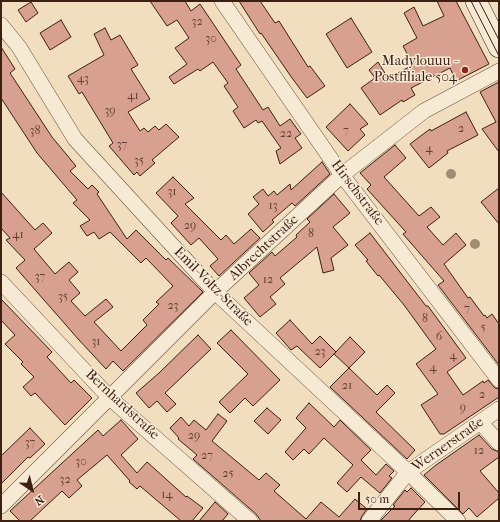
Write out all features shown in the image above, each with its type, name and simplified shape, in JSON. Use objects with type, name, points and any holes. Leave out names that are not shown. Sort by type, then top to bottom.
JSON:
[{"type":"street","name":"Hirschstraße","points":[[222,1],[342,175],[499,380]]},
{"type":"street","points":[[476,1],[499,47]]},
{"type":"street","name":"Emil-Voltz-Straße","points":[[1,25],[19,47],[75,140],[216,292],[408,472],[458,521]]},
{"type":"street","name":"Albrechtstraße","points":[[1,506],[216,292],[342,175],[424,110],[499,71]]},
{"type":"street","name":"Bernhardstraße","points":[[1,282],[110,398],[250,521]]},
{"type":"street","name":"Wernerstraße","points":[[369,521],[408,472],[499,409]]},
{"type":"street","points":[[480,422],[499,443]]},
{"type":"building","points":[[150,1],[185,1],[191,11],[200,4],[241,65],[236,69],[263,110],[268,107],[280,126],[290,119],[301,134],[295,138],[302,148],[280,164],[276,151],[281,148],[262,121],[258,123],[256,120],[244,128],[233,111],[238,107],[224,86],[228,83],[213,62],[200,71],[198,69],[174,84],[169,77],[187,64],[175,48],[189,38],[177,20],[167,26]]},
{"type":"building","points":[[239,1],[260,1],[275,23],[279,21],[308,67],[310,66],[325,86],[307,98],[261,33],[260,34]]},
{"type":"building","points":[[437,1],[456,1],[489,64],[456,81],[450,68],[411,88],[415,95],[403,102],[402,100],[380,115],[361,88],[375,78],[369,70],[378,62],[388,78],[413,65],[403,46],[417,38],[404,13],[414,7],[423,26],[444,16]]},
{"type":"building","points":[[31,2],[38,13],[26,22],[18,10]]},
{"type":"building","points":[[351,18],[372,52],[347,68],[326,34]]},
{"type":"building","points":[[61,20],[71,37],[50,50],[40,33]]},
{"type":"building","points":[[105,28],[111,40],[120,35],[138,65],[131,69],[150,99],[128,112],[140,131],[144,128],[148,132],[155,126],[159,130],[166,124],[179,137],[152,160],[155,163],[140,176],[137,172],[134,175],[109,146],[113,143],[82,92],[79,94],[68,76],[104,55],[94,34]]},
{"type":"building","points":[[1,47],[15,69],[10,73],[52,137],[76,166],[70,171],[88,189],[92,185],[99,192],[97,194],[127,239],[136,230],[166,260],[168,258],[203,292],[123,371],[113,361],[106,369],[16,268],[25,260],[6,240],[10,238],[1,228],[1,192],[35,230],[43,223],[52,233],[34,249],[55,274],[69,262],[78,272],[69,280],[80,293],[71,301],[85,316],[106,299],[113,307],[94,322],[121,351],[147,325],[143,320],[159,304],[156,302],[173,286],[146,258],[141,263],[110,232],[99,239],[94,232],[87,236],[80,226],[90,220],[73,203],[77,200],[37,153],[1,98]]},
{"type":"building","points":[[499,82],[499,152],[482,129],[496,122],[480,92]]},
{"type":"building","points":[[350,104],[368,124],[360,129],[365,135],[348,151],[326,127]]},
{"type":"building","points":[[466,112],[478,135],[447,151],[448,153],[429,168],[410,144],[430,129],[431,131]]},
{"type":"building","points":[[395,145],[406,158],[384,177],[419,216],[431,207],[440,217],[427,227],[443,245],[456,233],[466,245],[444,264],[468,298],[470,297],[484,316],[485,315],[487,318],[492,314],[499,324],[499,365],[438,285],[444,281],[403,234],[406,232],[367,189],[371,185],[360,173]]},
{"type":"building","points":[[322,162],[330,174],[295,206],[292,203],[272,220],[274,222],[263,232],[248,214],[259,204],[253,197],[263,189],[268,196],[274,191],[277,195],[290,184],[291,190]]},
{"type":"building","points":[[173,177],[194,198],[185,204],[221,240],[226,235],[234,244],[251,229],[260,238],[219,276],[210,266],[218,259],[199,238],[191,245],[171,223],[178,216],[156,193]]},
{"type":"building","points":[[499,188],[499,224],[481,202]]},
{"type":"building","points":[[334,194],[350,213],[333,227],[348,245],[331,258],[334,270],[323,273],[317,247],[280,278],[285,284],[270,297],[276,304],[260,317],[244,298],[259,285],[249,273],[272,252],[275,256],[297,237],[296,235],[310,222],[307,219]]},
{"type":"building","points":[[370,233],[426,306],[428,306],[466,358],[447,372],[463,395],[483,381],[484,383],[488,380],[495,388],[499,389],[499,397],[444,434],[440,434],[421,405],[438,394],[416,364],[436,349],[404,305],[379,275],[378,276],[366,261],[368,260],[355,245]]},
{"type":"building","points":[[1,299],[52,352],[47,357],[71,383],[74,380],[92,398],[65,425],[35,393],[31,396],[23,387],[34,377],[21,364],[23,362],[5,344],[15,335],[1,320]]},
{"type":"building","points":[[290,320],[312,344],[320,336],[336,352],[320,368],[297,346],[291,350],[276,333]]},
{"type":"building","points":[[231,330],[280,380],[253,406],[245,398],[230,413],[219,402],[248,374],[217,343]]},
{"type":"building","points":[[198,335],[211,349],[165,393],[176,404],[167,412],[157,401],[149,408],[136,393]]},
{"type":"building","points":[[350,337],[365,352],[349,368],[334,354]]},
{"type":"building","points":[[349,368],[377,395],[387,385],[395,393],[376,412],[415,450],[407,459],[330,387]]},
{"type":"building","points":[[309,403],[334,427],[340,420],[371,450],[361,460],[376,475],[386,464],[394,471],[389,476],[392,478],[380,493],[361,477],[347,492],[337,483],[353,465],[324,438],[309,454],[304,449],[293,460],[285,452],[306,428],[296,418]]},
{"type":"building","points":[[267,408],[281,420],[268,434],[254,421]]},
{"type":"building","points":[[218,414],[227,421],[212,441],[259,480],[266,473],[280,485],[274,491],[306,519],[321,502],[339,517],[355,499],[367,509],[360,521],[261,521],[256,514],[193,459],[197,455],[178,439],[179,438],[170,428],[181,417],[189,426],[194,420],[206,430]]},
{"type":"building","points":[[121,420],[138,439],[121,455],[137,473],[147,462],[186,497],[187,496],[203,508],[192,521],[181,521],[140,486],[137,489],[129,482],[130,481],[107,455],[77,480],[82,486],[69,498],[62,491],[30,521],[20,521],[10,511],[98,430],[103,436]]},
{"type":"building","points":[[30,428],[45,444],[30,458],[28,457],[1,484],[1,456]]},
{"type":"building","points":[[479,435],[492,449],[499,452],[499,457],[480,471],[499,493],[499,498],[477,517],[469,508],[463,514],[424,475]]},
{"type":"building","points":[[411,488],[425,502],[408,521],[380,521],[395,506],[393,505],[405,490],[407,492]]},
{"type":"building","points":[[215,502],[228,514],[222,521],[199,521]]},
{"type":"tram line","points":[[471,1],[499,56]]},
{"type":"tram line","points":[[479,1],[499,40]]},
{"type":"place","name":"Madylouuu - Postfiliale 504","points":[[465,70]]}]
